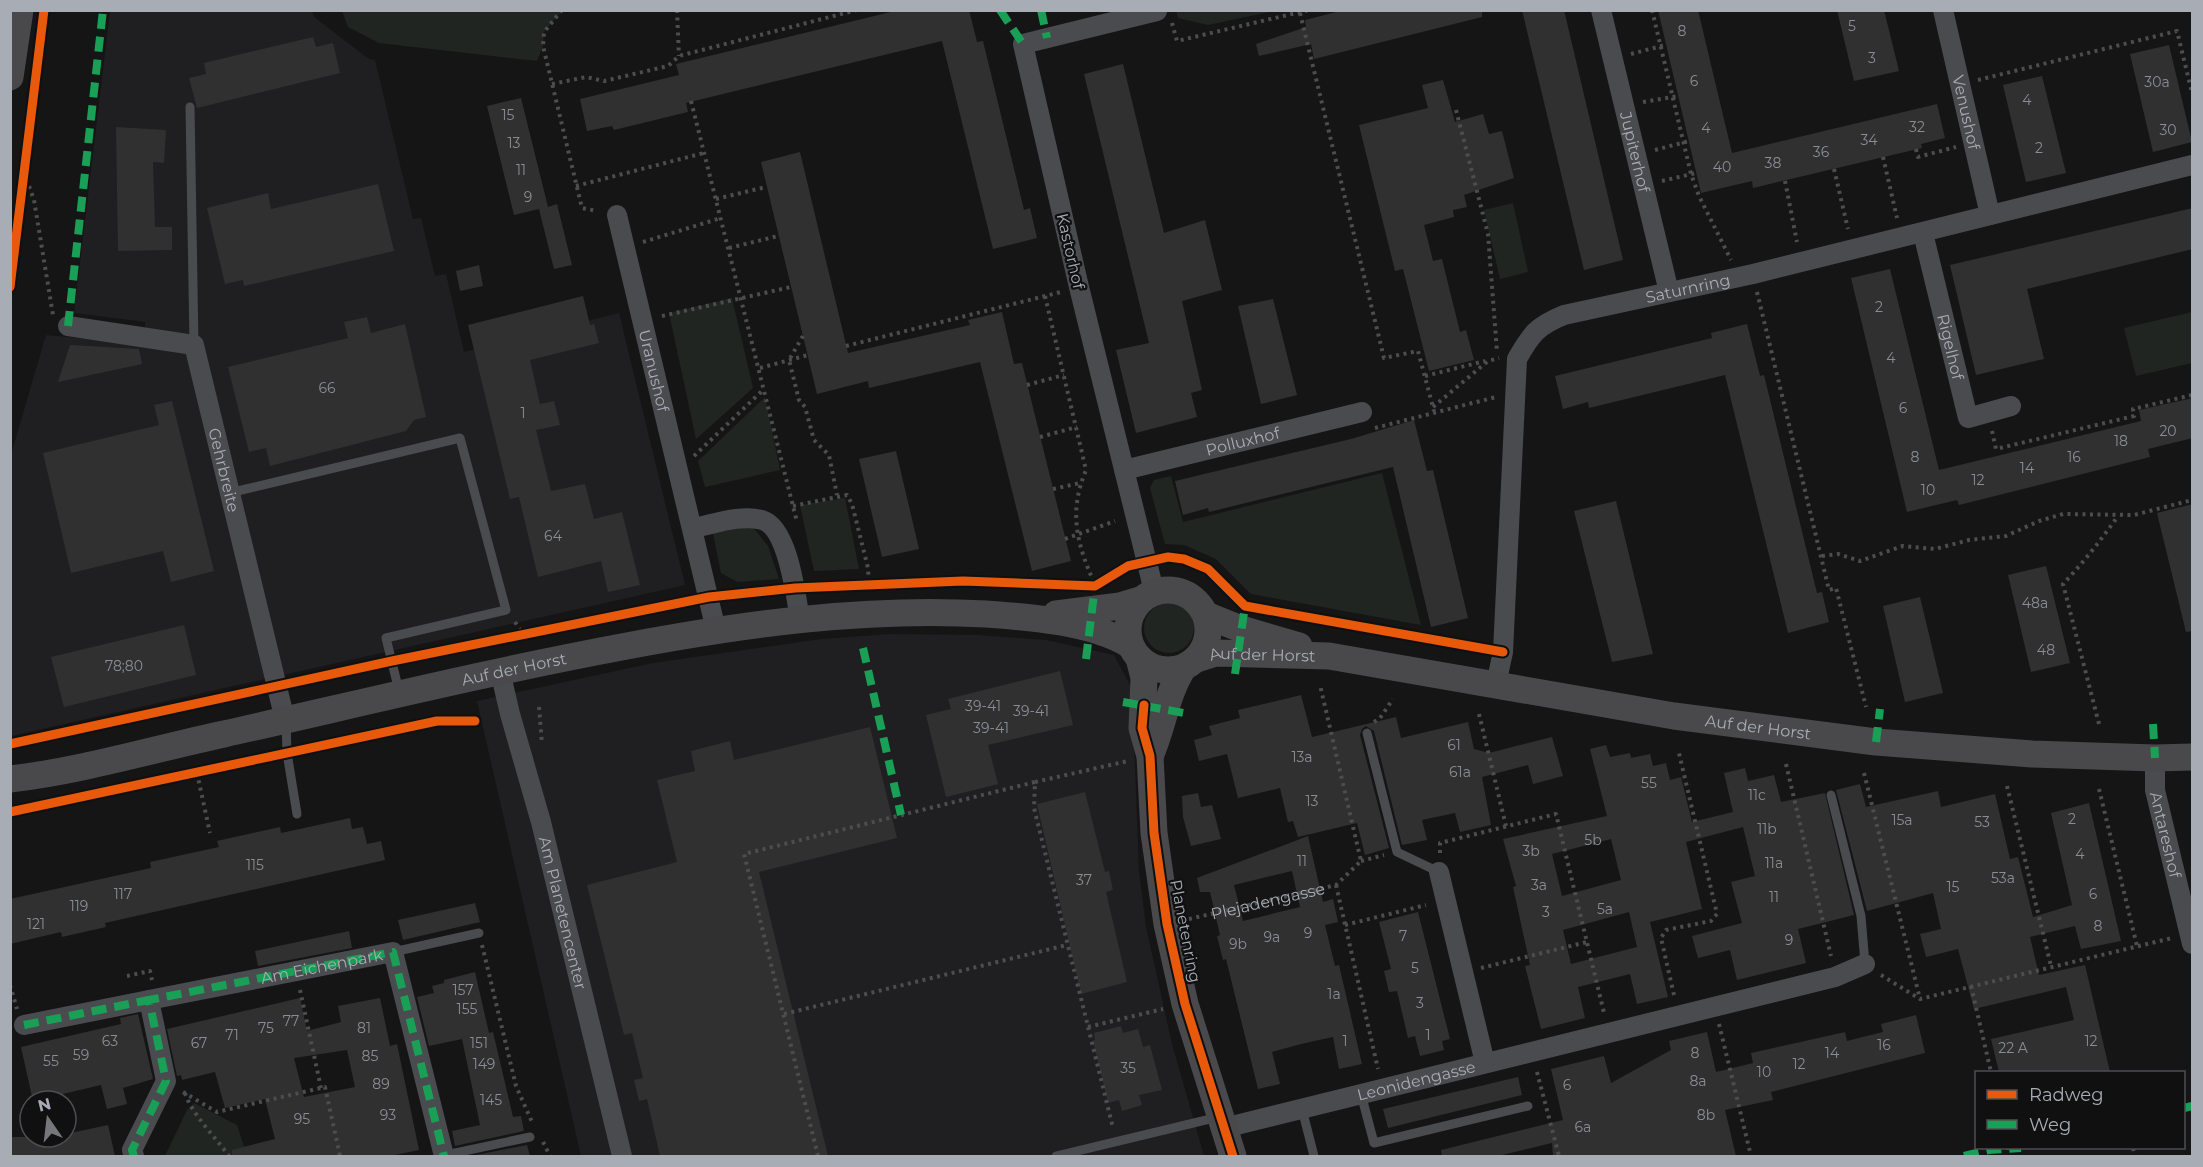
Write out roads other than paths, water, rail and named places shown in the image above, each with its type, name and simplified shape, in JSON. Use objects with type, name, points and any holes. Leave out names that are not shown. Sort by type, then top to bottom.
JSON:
[{"type":"street","points":[[10,77],[20,10]]},
{"type":"street","name":"Jupiterhof","points":[[1601,10],[1669,292]]},
{"type":"street","name":"Venushof","points":[[1943,10],[1990,215]]},
{"type":"street","name":"Kastorhof","points":[[1147,596],[1136,515],[1079,287],[1023,44],[1165,16]]},
{"type":"street","name":"Saturnring","points":[[1496,684],[1503,652],[1517,359],[1528,338],[1542,324],[1557,318],[1746,276],[2193,165]]},
{"type":"street","name":"Uranushof","points":[[617,215],[680,470],[716,630]]},
{"type":"street","name":"Rigelhof","points":[[1923,233],[1968,418],[2011,406]]},
{"type":"street","points":[[68,326],[194,345]]},
{"type":"street","name":"Gehrbreite","points":[[194,345],[285,720]]},
{"type":"street","name":"Polluxhof","points":[[1124,470],[1362,412]]},
{"type":"street","points":[[693,528],[754,518],[765,520],[775,527],[785,551],[800,620]]},
{"type":"street","points":[[1169,589],[1185,592],[1198,602],[1206,615],[1209,630],[1206,646],[1190,664],[1168,671],[1152,668],[1135,652],[1128,629],[1131,614],[1147,596],[1169,589]]},
{"type":"street","name":"Auf der Horst","points":[[10,779],[500,671],[716,630],[800,620],[913,613],[1025,617],[1092,610],[1147,596]]},
{"type":"street","name":"Auf der Horst","points":[[1206,615],[1241,629],[1329,656],[1674,716],[1876,742],[2032,754],[2193,757]]},
{"type":"street","name":"Auf der Horst","points":[[1025,617],[1090,629],[1117,637],[1135,652]]},
{"type":"street","name":"Planetenring","points":[[1135,652],[1144,678],[1142,728],[1150,756],[1154,833],[1167,924],[1185,1004],[1233,1156]]},
{"type":"street","name":"Auf der Horst","points":[[1190,664],[1216,653],[1329,656]]},
{"type":"street","name":"Planetenring","points":[[1150,756],[1161,731],[1174,683],[1190,664]]},
{"type":"street","name":"Am Planetencenter","points":[[500,671],[541,822],[622,1156]]},
{"type":"street","name":"Antareshof","points":[[2155,758],[2155,790],[2191,939]]},
{"type":"street","points":[[1438,872],[1485,1063]]},
{"type":"street","name":"Am Eichenpark","points":[[24,1025],[393,952],[442,1156]]},
{"type":"street","name":"Leonidengasse","points":[[1222,1122],[1302,1109],[1835,977],[1865,964]]},
{"type":"street","points":[[134,1156],[132,1150],[166,1081],[149,1000]]},
{"type":"lane","points":[[190,107],[194,345]]},
{"type":"lane","points":[[229,494],[460,438],[506,610],[386,638],[399,693]]},
{"type":"lane","points":[[285,720],[287,753],[297,814]]},
{"type":"lane","points":[[1367,733],[1397,852],[1438,872]]},
{"type":"lane","points":[[1831,795],[1860,916],[1865,964]]},
{"type":"lane","points":[[393,952],[479,933]]},
{"type":"lane","points":[[1361,1094],[1374,1143],[1528,1106]]},
{"type":"lane","points":[[1302,1109],[1314,1156]]},
{"type":"lane","points":[[1056,1156],[1222,1122]]},
{"type":"lane","points":[[442,1156],[534,1136]]}]
